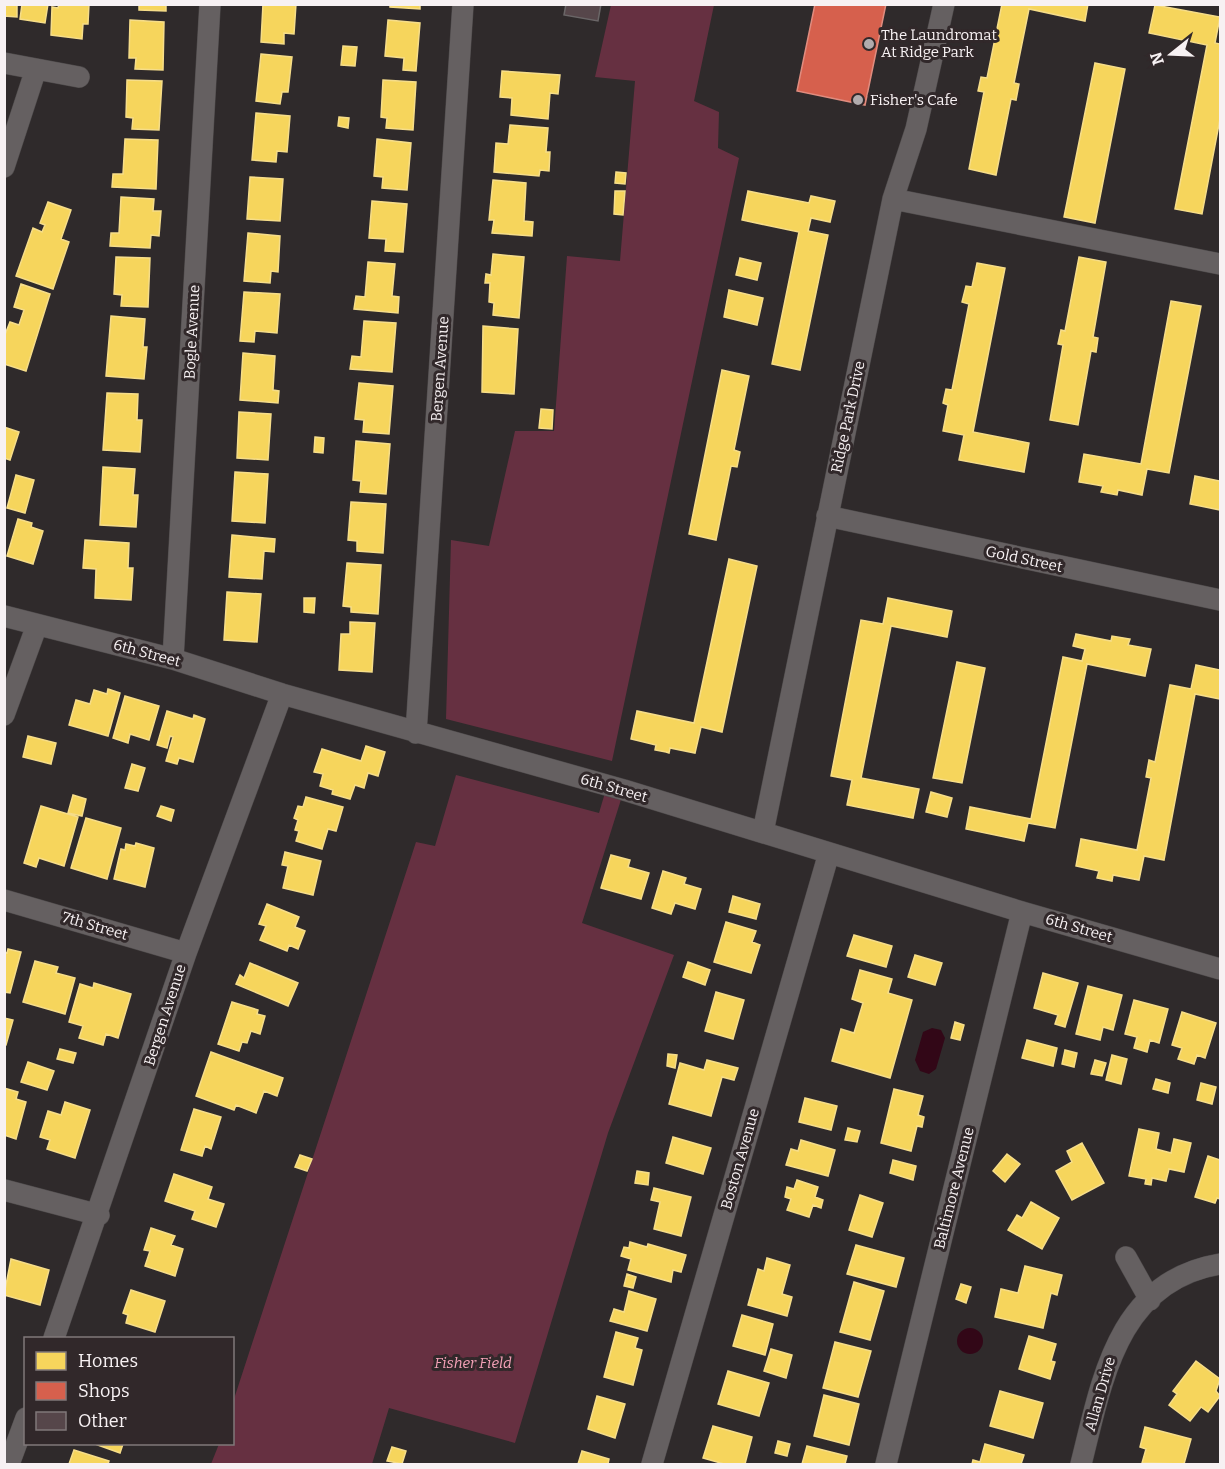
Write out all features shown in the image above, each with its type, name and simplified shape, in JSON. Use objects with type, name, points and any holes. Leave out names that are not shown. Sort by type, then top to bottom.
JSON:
[{"type":"street","name":"Bogle Avenue","points":[[173,659],[210,4]]},
{"type":"street","name":"Bergen Avenue","points":[[416,733],[463,4]]},
{"type":"street","name":"Ridge Park Drive","points":[[763,832],[892,199],[916,129],[944,4]]},
{"type":"street","points":[[4,63],[79,77]]},
{"type":"street","points":[[4,167],[36,69]]},
{"type":"street","points":[[892,199],[1221,264]]},
{"type":"street","name":"Gold Street","points":[[827,516],[1221,600]]},
{"type":"street","name":"6th Street","points":[[4,616],[173,659],[282,694],[624,790],[1022,912],[1221,969]]},
{"type":"street","points":[[4,715],[37,625]]},
{"type":"street","name":"Bergen Avenue","points":[[54,1337],[99,1215],[186,953],[282,694]]},
{"type":"street","name":"Boston Avenue","points":[[652,1464],[829,853]]},
{"type":"street","name":"7th Street","points":[[4,900],[186,953]]},
{"type":"street","name":"Baltimore Avenue","points":[[886,1464],[1022,912]]},
{"type":"street","points":[[4,1190],[99,1215]]},
{"type":"street","points":[[1126,1257],[1150,1300]]},
{"type":"street","name":"Allan Drive","points":[[1081,1464],[1114,1347],[1130,1321],[1150,1300],[1187,1274],[1221,1264]]},
{"type":"street","points":[[9,1464],[24,1423]]},
{"type":"green space","points":[[611,5],[714,5],[694,101],[719,112],[718,148],[739,158],[612,761],[446,719],[451,540],[489,546],[515,431],[554,431],[567,256],[620,261],[635,81],[595,77]]},
{"type":"green space","name":"Fisher Field","points":[[456,775],[599,813],[607,786],[624,790],[582,923],[674,955],[608,1133],[515,1443],[389,1408],[372,1464],[211,1464],[219,1445],[234,1445],[234,1399],[416,842],[435,846]]},
{"type":"shaded area","points":[[932,1028],[941,1030],[945,1038],[936,1069],[929,1074],[920,1071],[915,1060],[923,1032]]},
{"type":"shaded area","points":[[970,1328],[979,1332],[983,1341],[979,1350],[970,1354],[961,1350],[957,1341],[961,1332]]},
{"type":"building: Homes","points":[[4,4],[17,4],[17,17],[4,16]]},
{"type":"building: Homes","points":[[22,4],[48,4],[45,23],[20,19]]},
{"type":"building: Homes","points":[[59,4],[89,4],[88,24],[83,24],[82,39],[51,35],[52,7],[58,8]]},
{"type":"building: Homes","points":[[139,4],[166,4],[166,11],[139,10]]},
{"type":"building: Homes","points":[[263,4],[296,4],[294,34],[284,33],[284,44],[261,42]]},
{"type":"building: Homes","points":[[390,4],[420,4],[420,9],[390,7]]},
{"type":"building: Homes","points":[[1002,4],[1088,4],[1085,21],[1029,9],[1014,83],[1019,84],[1016,100],[1011,99],[996,175],[969,169],[984,92],[978,91],[981,77],[987,78]]},
{"type":"building: Homes","points":[[1155,5],[1220,17],[1215,43],[1220,44],[1220,119],[1202,214],[1175,209],[1207,45],[1149,33]]},
{"type":"building: Homes","points":[[130,20],[164,22],[163,70],[135,69],[136,58],[129,58]]},
{"type":"building: Homes","points":[[388,20],[420,23],[416,71],[403,70],[404,58],[385,56]]},
{"type":"building: Homes","points":[[343,46],[357,47],[355,66],[341,65]]},
{"type":"building: Homes","points":[[261,54],[292,57],[288,92],[282,92],[280,104],[256,101]]},
{"type":"building: Homes","points":[[1095,63],[1125,69],[1095,223],[1064,217]]},
{"type":"building: Homes","points":[[502,71],[560,75],[558,94],[550,93],[548,119],[511,115],[512,98],[500,97]]},
{"type":"building: Homes","points":[[127,80],[162,81],[159,130],[132,129],[133,118],[126,117]]},
{"type":"building: Homes","points":[[383,80],[416,82],[413,130],[386,128],[387,118],[381,117]]},
{"type":"building: Homes","points":[[256,113],[290,116],[287,152],[277,151],[276,162],[252,160]]},
{"type":"building: Homes","points":[[339,117],[349,118],[348,128],[338,126]]},
{"type":"building: Homes","points":[[510,125],[548,128],[546,152],[550,152],[549,171],[540,170],[539,176],[494,172],[496,143],[508,144]]},
{"type":"building: Homes","points":[[125,139],[158,140],[156,189],[112,187],[113,174],[123,174]]},
{"type":"building: Homes","points":[[377,139],[411,143],[407,190],[382,188],[383,177],[374,176]]},
{"type":"building: Homes","points":[[616,172],[626,173],[625,184],[615,183]]},
{"type":"building: Homes","points":[[250,177],[283,179],[280,221],[247,219]]},
{"type":"building: Homes","points":[[493,180],[526,183],[524,221],[533,222],[532,236],[492,233],[494,220],[489,220]]},
{"type":"building: Homes","points":[[615,191],[625,191],[623,215],[614,214]]},
{"type":"building: Homes","points":[[748,191],[809,203],[811,196],[835,201],[830,222],[811,218],[808,231],[828,235],[800,370],[772,364],[799,232],[742,220]]},
{"type":"building: Homes","points":[[121,197],[154,199],[153,211],[161,211],[159,236],[151,235],[150,248],[110,246],[111,233],[119,233]]},
{"type":"building: Homes","points":[[372,201],[407,204],[403,252],[385,251],[386,239],[369,238]]},
{"type":"building: Homes","points":[[48,202],[71,210],[61,239],[69,242],[53,289],[16,276],[33,228],[42,232],[45,225],[40,223]]},
{"type":"building: Homes","points":[[248,233],[280,236],[278,272],[271,271],[270,283],[244,281]]},
{"type":"building: Homes","points":[[493,254],[524,257],[519,318],[493,315],[494,303],[489,302],[490,283],[485,283],[486,274],[491,275]]},
{"type":"building: Homes","points":[[116,257],[150,258],[148,307],[121,306],[122,295],[114,294]]},
{"type":"building: Homes","points":[[1079,257],[1106,262],[1093,337],[1098,338],[1096,352],[1091,351],[1078,425],[1050,420],[1063,345],[1058,344],[1061,330],[1065,331]]},
{"type":"building: Homes","points":[[740,258],[761,263],[757,280],[736,275]]},
{"type":"building: Homes","points":[[368,262],[395,264],[392,296],[399,297],[398,313],[354,309],[356,296],[365,297]]},
{"type":"building: Homes","points":[[977,263],[1005,268],[973,432],[1029,443],[1024,472],[959,460],[964,435],[943,431],[948,405],[943,403],[946,389],[952,390],[969,304],[962,302],[966,286],[972,287]]},
{"type":"building: Homes","points":[[21,284],[50,294],[26,371],[4,364],[4,337],[10,322],[19,325],[24,310],[14,307]]},
{"type":"building: Homes","points":[[729,290],[763,298],[757,325],[724,317]]},
{"type":"building: Homes","points":[[244,292],[280,294],[277,333],[255,331],[254,342],[240,341]]},
{"type":"building: Homes","points":[[1171,301],[1201,306],[1169,473],[1147,469],[1142,495],[1118,490],[1117,495],[1101,492],[1103,486],[1079,482],[1084,454],[1141,464]]},
{"type":"building: Homes","points":[[111,316],[145,319],[143,347],[147,347],[144,379],[106,376]]},
{"type":"building: Homes","points":[[364,321],[396,323],[392,372],[350,369],[352,356],[361,357]]},
{"type":"building: Homes","points":[[483,326],[518,329],[514,394],[482,392]]},
{"type":"building: Homes","points":[[243,353],[275,356],[273,390],[279,391],[278,403],[240,400]]},
{"type":"building: Homes","points":[[722,370],[749,376],[734,450],[740,452],[737,467],[731,466],[716,540],[689,534]]},
{"type":"building: Homes","points":[[359,383],[393,386],[389,434],[363,432],[364,420],[355,419]]},
{"type":"building: Homes","points":[[107,393],[138,394],[137,420],[142,420],[140,452],[103,450]]},
{"type":"building: Homes","points":[[541,409],[553,410],[552,429],[539,428]]},
{"type":"building: Homes","points":[[239,412],[271,414],[268,460],[237,458]]},
{"type":"building: Homes","points":[[4,427],[19,432],[10,460],[4,458]]},
{"type":"building: Homes","points":[[315,437],[324,438],[323,453],[314,452]]},
{"type":"building: Homes","points":[[356,441],[390,444],[386,494],[360,492],[361,481],[353,480]]},
{"type":"building: Homes","points":[[103,467],[135,469],[133,495],[138,495],[136,527],[100,525]]},
{"type":"building: Homes","points":[[235,472],[268,474],[265,523],[232,521]]},
{"type":"building: Homes","points":[[16,475],[34,480],[25,513],[7,508]]},
{"type":"building: Homes","points":[[1195,476],[1220,481],[1220,510],[1190,504]]},
{"type":"building: Homes","points":[[351,502],[386,504],[383,553],[357,551],[357,541],[348,540]]},
{"type":"building: Homes","points":[[18,519],[32,523],[31,527],[43,531],[33,564],[7,556]]},
{"type":"building: Homes","points":[[232,535],[275,539],[274,552],[264,551],[262,579],[229,577]]},
{"type":"building: Homes","points":[[85,540],[129,543],[128,568],[133,568],[131,600],[95,598],[96,569],[83,568]]},
{"type":"building: Homes","points":[[729,559],[757,566],[722,732],[701,727],[695,753],[670,748],[669,753],[655,750],[656,745],[631,739],[637,711],[694,723]]},
{"type":"building: Homes","points":[[347,563],[381,565],[378,614],[351,612],[351,607],[343,606]]},
{"type":"building: Homes","points":[[227,592],[261,594],[257,642],[224,640]]},
{"type":"building: Homes","points":[[304,598],[315,598],[314,613],[304,612]]},
{"type":"building: Homes","points":[[888,598],[952,611],[947,637],[891,626],[861,778],[919,789],[913,818],[847,805],[852,780],[831,776],[861,620],[883,624]]},
{"type":"building: Homes","points":[[350,622],[375,623],[372,672],[339,670],[341,634],[350,634]]},
{"type":"building: Homes","points":[[1076,634],[1111,641],[1112,636],[1130,639],[1128,645],[1151,649],[1145,676],[1087,664],[1055,828],[1028,823],[1024,841],[966,829],[970,807],[1031,819],[1063,657],[1082,661],[1085,649],[1073,646]]},
{"type":"building: Homes","points":[[957,662],[985,668],[962,783],[933,778]]},
{"type":"building: Homes","points":[[1196,665],[1220,670],[1220,699],[1195,694],[1164,860],[1144,856],[1139,880],[1113,875],[1112,881],[1097,878],[1099,871],[1076,866],[1081,839],[1137,850],[1151,778],[1146,777],[1149,760],[1155,762],[1170,685],[1191,689]]},
{"type":"building: Homes","points":[[108,689],[120,693],[108,736],[69,725],[76,700],[90,704],[94,690],[107,694]]},
{"type":"building: Homes","points":[[125,696],[159,706],[149,740],[130,734],[128,743],[113,738]]},
{"type":"building: Homes","points":[[167,711],[193,719],[194,715],[205,719],[193,762],[179,758],[177,764],[166,761],[173,737],[170,736],[167,748],[157,745]]},
{"type":"building: Homes","points":[[28,736],[56,743],[51,764],[23,757]]},
{"type":"building: Homes","points":[[366,746],[385,752],[378,776],[368,773],[364,788],[355,785],[350,799],[332,794],[333,790],[320,786],[323,774],[314,772],[322,749],[361,761]]},
{"type":"building: Homes","points":[[132,764],[145,768],[138,791],[125,788]]},
{"type":"building: Homes","points":[[931,792],[952,798],[947,817],[926,812]]},
{"type":"building: Homes","points":[[73,795],[86,799],[82,816],[68,813]]},
{"type":"building: Homes","points":[[306,797],[343,807],[336,831],[328,829],[322,849],[296,841],[299,831],[295,830],[298,820],[294,818],[298,806],[303,807]]},
{"type":"building: Homes","points":[[41,806],[78,817],[64,866],[39,858],[36,867],[24,863]]},
{"type":"building: Homes","points":[[161,806],[174,810],[171,821],[157,816]]},
{"type":"building: Homes","points":[[86,818],[121,828],[107,879],[71,868]]},
{"type":"building: Homes","points":[[136,843],[154,848],[145,887],[114,879],[121,849],[125,850],[126,844],[135,846]]},
{"type":"building: Homes","points":[[285,852],[321,861],[313,895],[283,888],[288,866],[282,865]]},
{"type":"building: Homes","points":[[611,855],[630,860],[628,867],[649,873],[641,899],[601,888]]},
{"type":"building: Homes","points":[[663,871],[686,878],[684,884],[701,889],[695,909],[675,903],[671,914],[652,908]]},
{"type":"building: Homes","points":[[733,896],[760,904],[756,919],[729,912]]},
{"type":"building: Homes","points":[[267,904],[299,917],[295,927],[305,931],[298,949],[289,945],[287,951],[260,940],[266,926],[259,924]]},
{"type":"building: Homes","points":[[726,922],[756,931],[752,942],[760,945],[751,973],[714,962]]},
{"type":"building: Homes","points":[[854,935],[892,946],[886,967],[847,956]]},
{"type":"building: Homes","points":[[8,949],[21,952],[10,993],[4,992],[4,952],[7,953]]},
{"type":"building: Homes","points":[[915,955],[942,963],[935,985],[908,977]]},
{"type":"building: Homes","points":[[35,961],[58,967],[56,973],[75,978],[65,1014],[23,1002]]},
{"type":"building: Homes","points":[[688,962],[710,970],[705,985],[683,977]]},
{"type":"building: Homes","points":[[250,963],[298,983],[288,1006],[236,984],[240,975],[244,978]]},
{"type":"building: Homes","points":[[860,970],[892,979],[888,993],[912,1000],[890,1078],[832,1061],[841,1029],[854,1033],[863,1003],[852,999]]},
{"type":"building: Homes","points":[[1043,973],[1078,983],[1065,1027],[1055,1024],[1058,1015],[1034,1008]]},
{"type":"building: Homes","points":[[94,983],[131,994],[118,1038],[106,1034],[103,1045],[79,1038],[83,1026],[69,1022],[80,984],[93,988]]},
{"type":"building: Homes","points":[[1088,986],[1122,995],[1113,1030],[1103,1027],[1100,1040],[1076,1034]]},
{"type":"building: Homes","points":[[716,992],[744,1000],[733,1039],[705,1031]]},
{"type":"building: Homes","points":[[1134,1000],[1168,1009],[1159,1043],[1150,1040],[1147,1052],[1134,1048],[1137,1037],[1125,1034]]},
{"type":"building: Homes","points":[[232,1002],[258,1010],[257,1014],[265,1016],[260,1034],[251,1031],[247,1043],[242,1042],[239,1051],[218,1044]]},
{"type":"building: Homes","points":[[1182,1012],[1216,1023],[1205,1058],[1197,1055],[1194,1064],[1178,1059],[1182,1048],[1172,1045]]},
{"type":"building: Homes","points":[[4,1018],[13,1020],[6,1045],[4,1045]]},
{"type":"building: Homes","points":[[955,1022],[964,1025],[960,1040],[951,1038]]},
{"type":"building: Homes","points":[[1027,1040],[1057,1048],[1053,1066],[1022,1058]]},
{"type":"building: Homes","points":[[60,1049],[76,1053],[73,1063],[57,1059]]},
{"type":"building: Homes","points":[[1065,1050],[1077,1053],[1074,1067],[1062,1064]]},
{"type":"building: Homes","points":[[211,1052],[283,1078],[277,1096],[264,1091],[256,1113],[236,1105],[234,1110],[196,1096]]},
{"type":"building: Homes","points":[[668,1054],[677,1055],[675,1068],[667,1066]]},
{"type":"building: Homes","points":[[1112,1055],[1127,1059],[1121,1084],[1106,1080]]},
{"type":"building: Homes","points":[[707,1060],[738,1068],[734,1080],[722,1077],[711,1116],[669,1104],[680,1063],[704,1070]]},
{"type":"building: Homes","points":[[1095,1060],[1106,1063],[1102,1076],[1091,1074]]},
{"type":"building: Homes","points":[[28,1062],[54,1071],[47,1090],[21,1082]]},
{"type":"building: Homes","points":[[1156,1079],[1170,1083],[1168,1093],[1153,1089]]},
{"type":"building: Homes","points":[[1201,1083],[1216,1087],[1212,1104],[1197,1100]]},
{"type":"building: Homes","points":[[4,1088],[18,1092],[16,1099],[26,1102],[16,1139],[4,1135]]},
{"type":"building: Homes","points":[[894,1089],[923,1096],[918,1115],[924,1117],[922,1127],[917,1126],[911,1151],[881,1143]]},
{"type":"building: Homes","points":[[805,1098],[837,1106],[831,1130],[799,1122]]},
{"type":"building: Homes","points":[[65,1102],[90,1110],[75,1158],[47,1149],[50,1140],[40,1137],[48,1111],[61,1115]]},
{"type":"building: Homes","points":[[194,1109],[221,1117],[211,1149],[205,1146],[202,1156],[181,1150]]},
{"type":"building: Homes","points":[[848,1128],[860,1131],[857,1142],[845,1140]]},
{"type":"building: Homes","points":[[1139,1129],[1159,1133],[1156,1149],[1171,1153],[1174,1139],[1191,1143],[1184,1172],[1169,1169],[1166,1181],[1152,1178],[1151,1185],[1145,1184],[1146,1179],[1129,1176]]},
{"type":"building: Homes","points":[[673,1137],[711,1148],[703,1174],[666,1163]]},
{"type":"building: Homes","points":[[801,1140],[835,1150],[828,1176],[786,1165],[791,1149],[798,1151]]},
{"type":"building: Homes","points":[[1082,1143],[1104,1183],[1072,1200],[1056,1171],[1072,1162],[1067,1151]]},
{"type":"building: Homes","points":[[1007,1154],[1020,1164],[1005,1182],[993,1171]]},
{"type":"building: Homes","points":[[300,1155],[312,1159],[307,1171],[295,1167]]},
{"type":"building: Homes","points":[[1208,1156],[1220,1160],[1220,1199],[1217,1198],[1215,1203],[1195,1197]]},
{"type":"building: Homes","points":[[893,1160],[916,1166],[913,1180],[890,1173]]},
{"type":"building: Homes","points":[[637,1171],[649,1173],[648,1185],[635,1183]]},
{"type":"building: Homes","points":[[174,1174],[212,1187],[208,1199],[224,1204],[216,1227],[192,1219],[195,1211],[165,1201]]},
{"type":"building: Homes","points":[[797,1180],[818,1187],[815,1197],[823,1200],[821,1208],[813,1205],[809,1217],[787,1210],[791,1199],[785,1197],[787,1187],[794,1189]]},
{"type":"building: Homes","points":[[654,1188],[691,1197],[681,1236],[654,1229],[660,1202],[651,1200]]},
{"type":"building: Homes","points":[[860,1195],[883,1203],[872,1237],[849,1230]]},
{"type":"building: Homes","points":[[1031,1202],[1059,1218],[1042,1249],[1008,1230],[1017,1215],[1022,1218]]},
{"type":"building: Homes","points":[[151,1228],[175,1236],[171,1245],[183,1249],[175,1276],[145,1266],[150,1251],[144,1250]]},
{"type":"building: Homes","points":[[630,1242],[647,1247],[648,1244],[686,1255],[681,1272],[673,1270],[671,1282],[628,1270],[631,1259],[621,1256],[624,1247],[629,1248]]},
{"type":"building: Homes","points":[[856,1245],[904,1258],[896,1287],[847,1274]]},
{"type":"building: Homes","points":[[767,1258],[790,1265],[782,1294],[792,1297],[787,1316],[748,1305],[758,1269],[764,1271]]},
{"type":"building: Homes","points":[[11,1259],[49,1270],[40,1305],[4,1295]]},
{"type":"building: Homes","points":[[1025,1266],[1062,1275],[1057,1295],[1051,1293],[1043,1328],[995,1317],[1001,1289],[1018,1293]]},
{"type":"building: Homes","points":[[627,1274],[636,1277],[633,1288],[624,1286]]},
{"type":"building: Homes","points":[[854,1282],[884,1291],[870,1340],[840,1332]]},
{"type":"building: Homes","points":[[961,1284],[971,1287],[966,1303],[956,1299]]},
{"type":"building: Homes","points":[[131,1290],[165,1301],[155,1332],[126,1323],[128,1315],[123,1313]]},
{"type":"building: Homes","points":[[629,1291],[656,1299],[647,1331],[610,1321],[614,1309],[624,1312]]},
{"type":"building: Homes","points":[[742,1315],[773,1324],[765,1355],[733,1346]]},
{"type":"building: Homes","points":[[616,1332],[638,1338],[635,1348],[642,1350],[633,1385],[604,1377]]},
{"type":"building: Homes","points":[[1029,1336],[1056,1344],[1051,1361],[1055,1362],[1050,1379],[1019,1369]]},
{"type":"building: Homes","points":[[835,1342],[871,1351],[858,1397],[823,1388]]},
{"type":"building: Homes","points":[[771,1349],[792,1355],[786,1378],[764,1371]]},
{"type":"building: Homes","points":[[1196,1361],[1220,1379],[1216,1391],[1220,1396],[1208,1412],[1201,1407],[1190,1421],[1169,1405],[1177,1394],[1173,1391]]},
{"type":"building: Homes","points":[[728,1371],[769,1383],[759,1416],[718,1404]]},
{"type":"building: Homes","points":[[1000,1391],[1043,1403],[1033,1438],[990,1426]]},
{"type":"building: Homes","points":[[824,1395],[859,1404],[849,1445],[814,1436]]},
{"type":"building: Homes","points":[[597,1396],[625,1404],[615,1438],[588,1429]]},
{"type":"building: Homes","points":[[713,1426],[752,1437],[745,1464],[724,1464],[703,1458]]},
{"type":"building: Homes","points":[[1145,1427],[1191,1439],[1184,1464],[1142,1463],[1146,1449],[1140,1447]]},
{"type":"building: Homes","points":[[778,1441],[790,1444],[787,1456],[775,1453]]},
{"type":"building: Homes","points":[[985,1444],[1024,1455],[1021,1464],[972,1464],[973,1460],[980,1462]]},
{"type":"building: Homes","points":[[98,1445],[123,1445],[120,1453]]},
{"type":"building: Homes","points":[[807,1446],[847,1456],[845,1464],[802,1464]]},
{"type":"building: Homes","points":[[392,1447],[406,1451],[402,1464],[387,1461]]},
{"type":"building: Homes","points":[[74,1450],[109,1461],[108,1464],[69,1464]]},
{"type":"building: Homes","points":[[582,1451],[609,1459],[608,1464],[578,1464]]},
{"type":"building: Shops","points":[[815,4],[886,4],[865,105],[797,91]]},
{"type":"building: Other","points":[[566,4],[601,4],[598,21],[564,15]]},
{"type":"place","name":"The Laundromat At Ridge Park","points":[[869,44]]},
{"type":"place","name":"Fisher's Cafe","points":[[858,100]]}]
